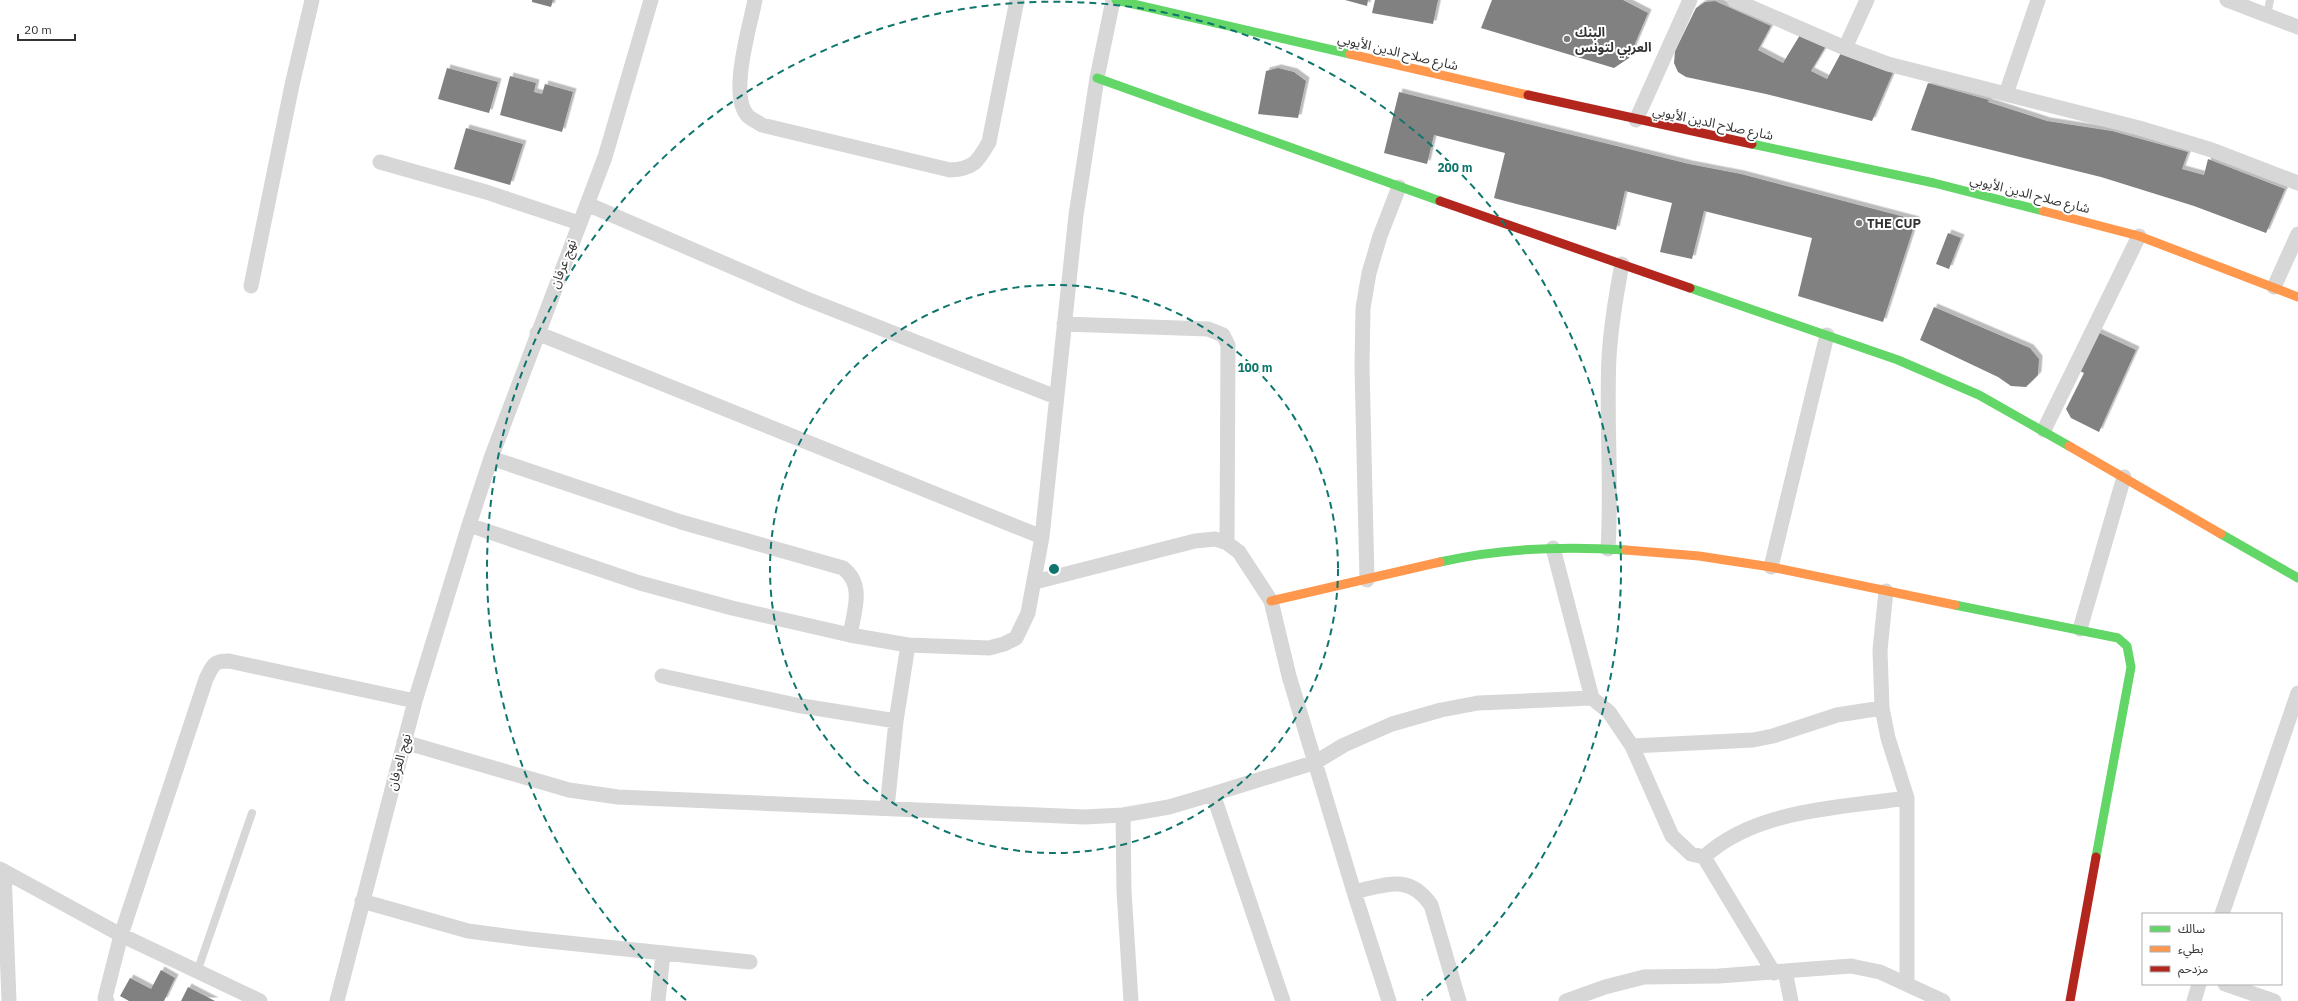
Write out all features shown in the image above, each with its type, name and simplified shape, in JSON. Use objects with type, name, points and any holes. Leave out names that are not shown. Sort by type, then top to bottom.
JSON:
[{"type":"street","points":[[251,286],[294,78],[312,0]]},
{"type":"street","name":"نهج عرفان","points":[[469,526],[491,458],[587,204],[616,121],[651,0]]},
{"type":"street","points":[[755,0],[739,83],[740,101],[747,115],[762,125],[950,170],[966,169],[980,158],[989,142],[1017,0]]},
{"type":"street","points":[[469,526],[640,583],[732,608],[850,635],[908,645],[989,648],[1004,644],[1016,638],[1023,627],[1035,582],[1042,537],[1076,215],[1097,78],[1115,0]]},
{"type":"street","name":"شارع صلاح الدين الأيوبي","points":[[1115,0],[1636,120],[1934,183],[2139,236],[2298,297]]},
{"type":"street","points":[[1636,120],[1690,0]]},
{"type":"street","points":[[1734,0],[1845,48],[1888,64],[2139,128],[2212,150],[2298,183]]},
{"type":"street","points":[[1845,48],[1867,0]]},
{"type":"street","points":[[2006,94],[2038,0]]},
{"type":"street","points":[[2227,0],[2268,7],[2298,27]]},
{"type":"street","points":[[1097,78],[1399,187],[1898,360],[1979,395],[2044,430],[2298,578]]},
{"type":"street","points":[[380,162],[486,192],[579,223]]},
{"type":"street","points":[[1367,580],[1362,308],[1369,273],[1376,250],[1399,187]]},
{"type":"street","points":[[587,204],[804,298],[1056,397]]},
{"type":"street","points":[[2274,287],[2298,234]]},
{"type":"street","points":[[2044,430],[2139,236]]},
{"type":"street","points":[[1608,549],[1610,516],[1609,357],[1614,308],[1622,264]]},
{"type":"street","points":[[1064,324],[1208,329],[1223,335],[1228,345],[1228,543]]},
{"type":"street","points":[[537,333],[1042,537]]},
{"type":"street","points":[[1771,567],[1827,335]]},
{"type":"street","points":[[491,458],[681,522],[843,568],[855,581],[856,590],[850,635]]},
{"type":"street","points":[[2080,629],[2124,476]]},
{"type":"street","name":"نهج العرفان","points":[[337,1001],[415,701],[469,526]]},
{"type":"street","points":[[1035,582],[1195,540],[1214,539],[1228,543],[1239,552],[1271,601],[1290,676],[1354,892],[1389,1001]]},
{"type":"street","points":[[1553,548],[1592,698],[1609,712],[1632,746],[1672,836],[1691,854],[1704,857],[1780,972],[1792,1001]]},
{"type":"street","points":[[1271,601],[1458,558],[1553,548],[1608,549],[1699,556],[1771,567],[2118,638],[2127,646],[2131,667],[2070,1001]]},
{"type":"street","points":[[1886,591],[1880,650],[1882,708],[1888,738],[1907,798],[1907,983]]},
{"type":"street","points":[[887,808],[896,721],[908,645]]},
{"type":"street","points":[[107,1001],[105,998],[121,935],[206,679],[214,664],[219,661],[229,661],[415,701]]},
{"type":"street","points":[[662,676],[796,705],[896,721]]},
{"type":"street","points":[[2222,913],[2298,693]]},
{"type":"street","points":[[404,742],[569,790],[618,797],[1084,817],[1123,815],[1169,806],[1213,794],[1316,762],[1344,745],[1392,724],[1440,710],[1478,703],[1592,698]]},
{"type":"street","points":[[1632,746],[1753,740],[1773,736],[1837,715],[1882,708]]},
{"type":"street","points":[[1213,794],[1283,1001]]},
{"type":"street","points":[[1704,857],[1726,839],[1764,822],[1788,816],[1907,798]]},
{"type":"street","points":[[1123,815],[1124,891],[1131,1001]]},
{"type":"street","points":[[2,870],[121,935],[260,1001]]},
{"type":"street","points":[[2,870],[9,1001]]},
{"type":"street","points":[[1354,892],[1393,883],[1405,884],[1424,894],[1431,905],[1459,1001]]},
{"type":"street","points":[[362,901],[468,931],[529,939],[750,962]]},
{"type":"street","points":[[658,1001],[663,953]]},
{"type":"street","points":[[1566,1001],[1605,987],[1644,977],[1780,972],[1851,966],[1880,972],[1907,983],[1943,1001]]},
{"type":"street","points":[[2194,1001],[2199,985]]},
{"type":"street","points":[[2228,985],[2274,1001]]},
{"type":"lane","points":[[197,972],[252,813]]},
{"type":"building","points":[[532,0],[553,0],[551,7],[532,2]]},
{"type":"building","points":[[1345,0],[1368,0],[1367,6]]},
{"type":"building","points":[[1375,0],[1438,0],[1433,24],[1372,13]]},
{"type":"building","points":[[1492,0],[1623,0],[1648,13],[1629,58],[1614,68],[1481,28]]},
{"type":"building","points":[[1715,1],[1771,26],[1758,50],[1783,63],[1800,35],[1826,46],[1811,71],[1827,79],[1842,51],[1894,70],[1872,121],[1766,94],[1686,77],[1678,72],[1674,63],[1675,51],[1696,8],[1705,2]]},
{"type":"building","points":[[447,68],[498,82],[489,113],[438,99]]},
{"type":"building","points":[[1278,68],[1294,72],[1306,81],[1298,118],[1258,114],[1266,71]]},
{"type":"building","points":[[510,76],[536,83],[534,92],[542,94],[545,84],[573,92],[562,132],[500,115]]},
{"type":"building","points":[[1928,83],[1989,100],[1988,102],[2047,121],[2112,131],[2188,152],[2182,169],[2204,175],[2208,159],[2285,189],[2266,233],[2194,206],[2101,177],[1911,130]]},
{"type":"building","points":[[1399,92],[1689,164],[1741,174],[1916,220],[1883,322],[1798,296],[1812,238],[1704,211],[1692,259],[1660,252],[1672,203],[1625,191],[1616,230],[1494,198],[1505,153],[1434,135],[1427,164],[1384,153]]},
{"type":"building","points":[[466,128],[523,144],[510,185],[454,169]]},
{"type":"building","points":[[1948,233],[1961,238],[1949,269],[1936,264]]},
{"type":"building","points":[[1934,307],[2030,348],[2039,359],[2038,375],[2026,387],[2011,386],[1998,377],[1920,340]]},
{"type":"building","points":[[2095,331],[2136,350],[2099,432],[2071,418],[2066,409],[2084,373],[2078,370]]},
{"type":"building","points":[[161,970],[175,978],[164,1001],[129,1001],[120,996],[130,978],[151,989]]},
{"type":"building","points":[[188,987],[215,1001],[181,1001]]},
{"type":"traffic: fast","points":[[1116,0],[1350,54]]},
{"type":"traffic: fast","points":[[1097,78],[1440,201]]},
{"type":"traffic: fast","points":[[1752,144],[1934,183],[2043,211]]},
{"type":"traffic: fast","points":[[1690,288],[1898,360],[1979,395],[2069,446]]},
{"type":"traffic: fast","points":[[2221,534],[2298,578]]},
{"type":"traffic: fast","points":[[1440,562],[1463,557],[1533,549],[1580,548],[1626,550]]},
{"type":"traffic: fast","points":[[1955,605],[2118,638],[2127,646],[2131,667],[2096,857]]},
{"type":"traffic: slow","points":[[1350,54],[1528,95]]},
{"type":"traffic: slow","points":[[2043,211],[2139,236],[2298,297]]},
{"type":"traffic: slow","points":[[2069,446],[2221,534]]},
{"type":"traffic: slow","points":[[1626,550],[1699,556],[1771,567],[1955,605]]},
{"type":"traffic: slow","points":[[1271,601],[1440,562]]},
{"type":"traffic: jam","points":[[1528,95],[1752,144]]},
{"type":"traffic: jam","points":[[1440,201],[1690,288]]},
{"type":"traffic: jam","points":[[2070,1001],[2096,857]]},
{"type":"place","name":"البنك العربي لتونس","points":[[1567,39]]},
{"type":"place","name":"THE CUP","points":[[1859,223]]}]
